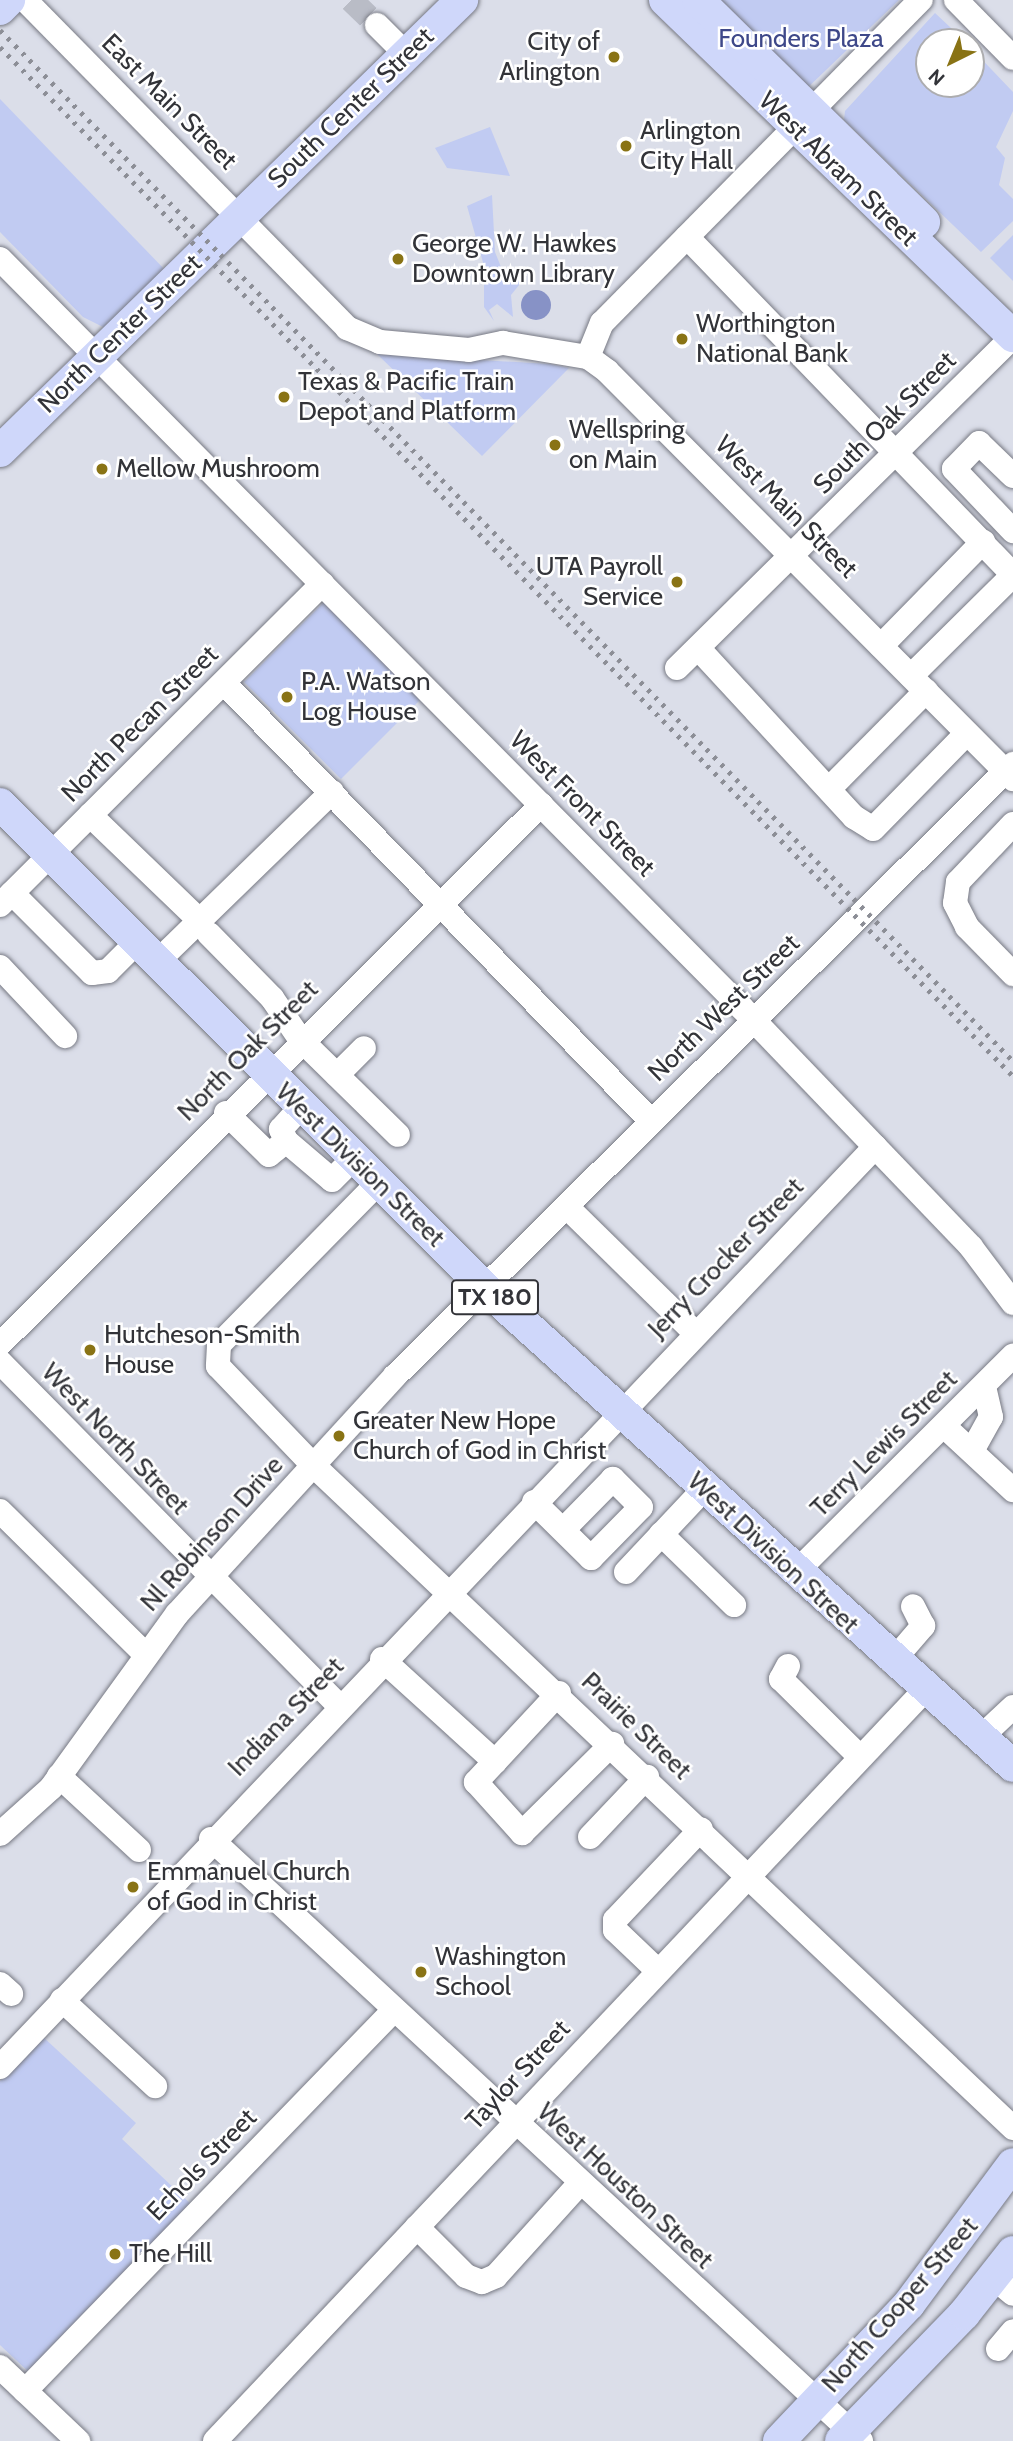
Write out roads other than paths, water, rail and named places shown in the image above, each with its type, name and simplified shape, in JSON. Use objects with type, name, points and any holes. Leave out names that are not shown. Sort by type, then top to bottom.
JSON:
[{"type":"main road","points":[[0,9],[9,0]]},
{"type":"main road","name":"South Center Street","points":[[241,217],[462,0]]},
{"type":"main road","name":"West Abram Street","points":[[665,0],[1013,309]]},
{"type":"main road","name":"West Abram Street","points":[[698,0],[802,119],[1013,337]]},
{"type":"main road","name":"North Center Street","points":[[0,451],[241,217]]},
{"type":"main road","name":"West Division Street","points":[[0,804],[485,1288],[924,1691],[1013,1766]]},
{"type":"main road","name":"North Cooper Street","points":[[779,2441],[909,2304],[1013,2164]]},
{"type":"main road","name":"North Cooper Street","points":[[850,2438],[1003,2286],[1013,2252]]},
{"type":"street","name":"East Main Street","points":[[25,0],[241,217]]},
{"type":"street","points":[[588,357],[602,323],[921,0]]},
{"type":"street","points":[[956,0],[1013,58]]},
{"type":"street","points":[[377,25],[406,54]]},
{"type":"street","name":"West Main Street","points":[[241,217],[346,328],[380,342],[469,350],[503,344],[588,357],[625,386],[918,684],[1010,772]]},
{"type":"street","points":[[687,237],[1003,561]]},
{"type":"street","name":"West Front Street","points":[[0,259],[755,1021],[971,1247],[1013,1303]]},
{"type":"street","name":"South Oak Street","points":[[677,668],[793,557],[1013,337]]},
{"type":"street","points":[[829,789],[918,684],[1003,561],[1013,533],[954,469],[979,443],[1013,476]]},
{"type":"street","points":[[881,646],[1003,561]]},
{"type":"street","name":"North Pecan Street","points":[[6,899],[322,584]]},
{"type":"street","points":[[698,648],[829,789],[873,829],[967,733]]},
{"type":"street","points":[[224,683],[442,902],[651,1121]]},
{"type":"street","name":"North West Street","points":[[485,1288],[651,1121],[1010,772]]},
{"type":"street","points":[[6,899],[92,973],[108,971],[204,927],[332,792]]},
{"type":"street","name":"North Oak Street","points":[[0,1344],[226,1113],[541,805]]},
{"type":"street","points":[[90,816],[204,927],[272,998],[300,1040],[398,1135]]},
{"type":"street","points":[[1013,824],[958,882],[955,903],[967,927],[1013,974]]},
{"type":"street","points":[[0,967],[65,1036]]},
{"type":"street","points":[[337,1075],[364,1048]]},
{"type":"street","points":[[301,1107],[281,1129],[286,1141],[332,1180],[354,1158]]},
{"type":"street","points":[[226,1113],[269,1154],[286,1141]]},
{"type":"street","name":"Jerry Crocker Street","points":[[620,1412],[694,1332],[875,1147]]},
{"type":"street","name":"Prairie Street","points":[[378,1183],[219,1345],[218,1366],[314,1466],[559,1693],[1013,2128]]},
{"type":"street","points":[[567,1207],[694,1332]]},
{"type":"street","name":"Nl Robinson Drive","points":[[0,1834],[59,1776],[145,1654],[209,1580],[485,1288]]},
{"type":"street","name":"Terry Lewis Street","points":[[795,1573],[945,1427],[1013,1356]]},
{"type":"street","name":"West North Street","points":[[0,1362],[209,1580],[338,1705]]},
{"type":"street","points":[[972,1451],[991,1417],[985,1387]]},
{"type":"street","name":"Indiana Street","points":[[0,2067],[211,1839],[620,1412]]},
{"type":"street","points":[[945,1427],[1013,1490]]},
{"type":"street","points":[[534,1502],[592,1558],[641,1507],[583,1450]]},
{"type":"street","points":[[563,1530],[613,1479]]},
{"type":"street","points":[[626,1572],[704,1489]]},
{"type":"street","points":[[0,1511],[145,1654]]},
{"type":"street","points":[[661,1534],[734,1605]]},
{"type":"street","points":[[892,1662],[923,1626],[913,1606]]},
{"type":"street","points":[[382,1659],[495,1762]]},
{"type":"street","points":[[788,1666],[781,1679],[860,1757]]},
{"type":"street","name":"Taylor Street","points":[[215,2441],[657,1970],[924,1691]]},
{"type":"street","points":[[559,1693],[495,1762],[475,1788],[522,1833],[612,1744]]},
{"type":"street","points":[[981,1737],[1013,1707]]},
{"type":"street","points":[[59,1776],[139,1850]]},
{"type":"street","points":[[590,1838],[646,1777]]},
{"type":"street","points":[[657,1970],[615,1930],[615,1920],[701,1829]]},
{"type":"street","name":"West Houston Street","points":[[211,1839],[815,2402],[850,2438]]},
{"type":"street","points":[[62,2000],[155,2086]]},
{"type":"street","name":"Echols Street","points":[[25,2391],[393,2011]]},
{"type":"street","points":[[416,2227],[466,2276],[482,2282],[496,2276],[579,2184]]},
{"type":"street","points":[[0,2367],[78,2441]]},
{"type":"tunnel","points":[[351,0],[377,25]]},
{"type":"railway","points":[[0,30],[1013,1061]]},
{"type":"railway","points":[[0,47],[1013,1076]]},
{"type":"place","name":"City of Arlington","points":[[614,57]]},
{"type":"place","name":"Arlington City Hall","points":[[626,146]]},
{"type":"place","name":"George W. Hawkes Downtown Library","points":[[398,259]]},
{"type":"place","name":"Worthington National Bank","points":[[682,339]]},
{"type":"place","name":"Texas & Pacific Train Depot and Platform","points":[[284,397]]},
{"type":"place","name":"Wellspring on Main","points":[[555,445]]},
{"type":"place","name":"Mellow Mushroom","points":[[102,469]]},
{"type":"place","name":"UTA Payroll Service","points":[[677,582]]},
{"type":"place","name":"P.A. Watson Log House","points":[[287,697]]},
{"type":"place","name":"Hutcheson-Smith House","points":[[90,1350]]},
{"type":"place","name":"Greater New Hope Church of God in Christ","points":[[339,1436]]},
{"type":"place","name":"Emmanuel Church of God in Christ","points":[[133,1887]]},
{"type":"place","name":"Washington School","points":[[421,1972]]},
{"type":"place","name":"The Hill","points":[[115,2254]]},
{"type":"park label","name":"Founders Plaza","points":[[801,39]]}]
